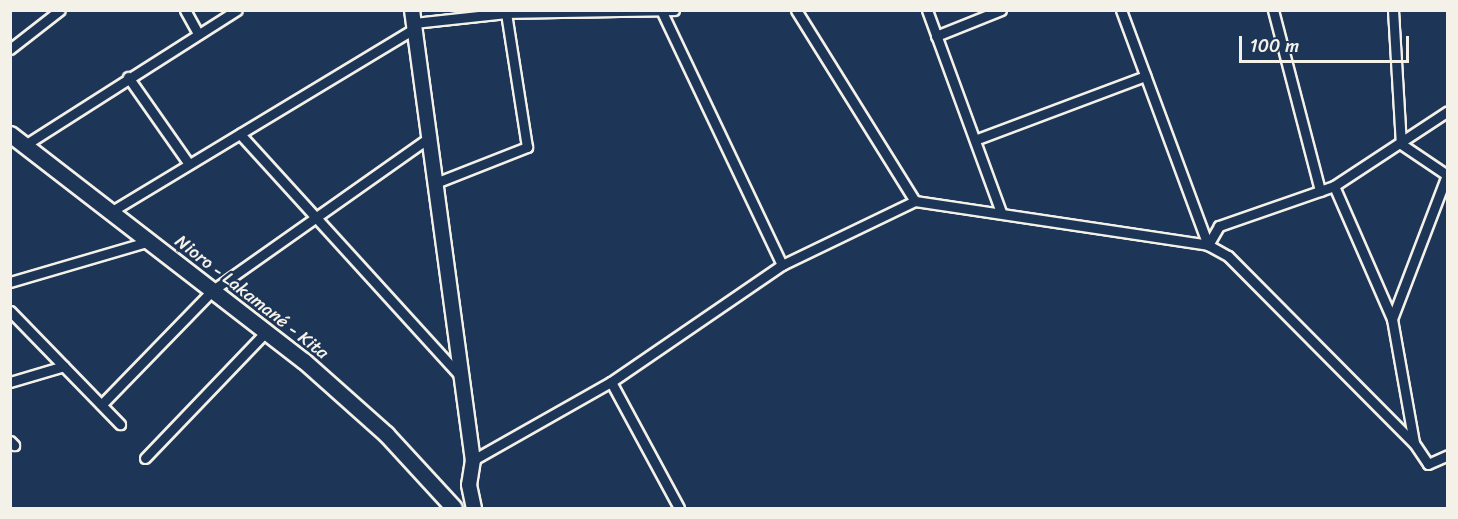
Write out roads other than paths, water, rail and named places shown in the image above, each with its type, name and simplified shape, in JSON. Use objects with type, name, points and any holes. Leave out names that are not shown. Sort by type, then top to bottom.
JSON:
[{"type":"main road","points":[[413,20],[438,182],[473,460],[469,485],[474,508]]},
{"type":"main road","name":"Nioro - Lakamané - Kita","points":[[10,134],[266,332],[386,434],[454,508]]},
{"type":"street","points":[[10,49],[60,10]]},
{"type":"street","points":[[185,10],[197,32]]},
{"type":"street","points":[[25,144],[197,32],[237,10]]},
{"type":"street","points":[[112,211],[240,134],[413,20],[506,13],[662,13],[674,10]]},
{"type":"street","points":[[796,10],[915,201]]},
{"type":"street","points":[[927,10],[1001,212]]},
{"type":"street","points":[[936,36],[1001,10]]},
{"type":"street","points":[[1120,10],[1208,245]]},
{"type":"street","points":[[1273,10],[1320,190]]},
{"type":"street","points":[[1393,10],[1401,144]]},
{"type":"street","points":[[438,182],[527,147],[506,13]]},
{"type":"street","points":[[662,13],[782,265]]},
{"type":"street","points":[[975,140],[1145,76]]},
{"type":"street","points":[[128,77],[189,165]]},
{"type":"street","points":[[1208,245],[1219,226],[1334,186],[1448,111]]},
{"type":"street","points":[[240,134],[462,378]]},
{"type":"street","points":[[102,404],[213,290],[431,136]]},
{"type":"street","points":[[1392,319],[1447,176],[1401,144]]},
{"type":"street","points":[[1334,186],[1392,319],[1414,443]]},
{"type":"street","points":[[473,460],[611,382],[782,265],[915,201],[1001,212],[1208,245],[1228,256],[1414,443],[1428,464],[1448,455]]},
{"type":"street","points":[[10,282],[150,241]]},
{"type":"street","points":[[10,311],[120,424]]},
{"type":"street","points":[[145,458],[266,332]]},
{"type":"street","points":[[10,382],[64,366]]},
{"type":"street","points":[[611,382],[679,508]]}]
